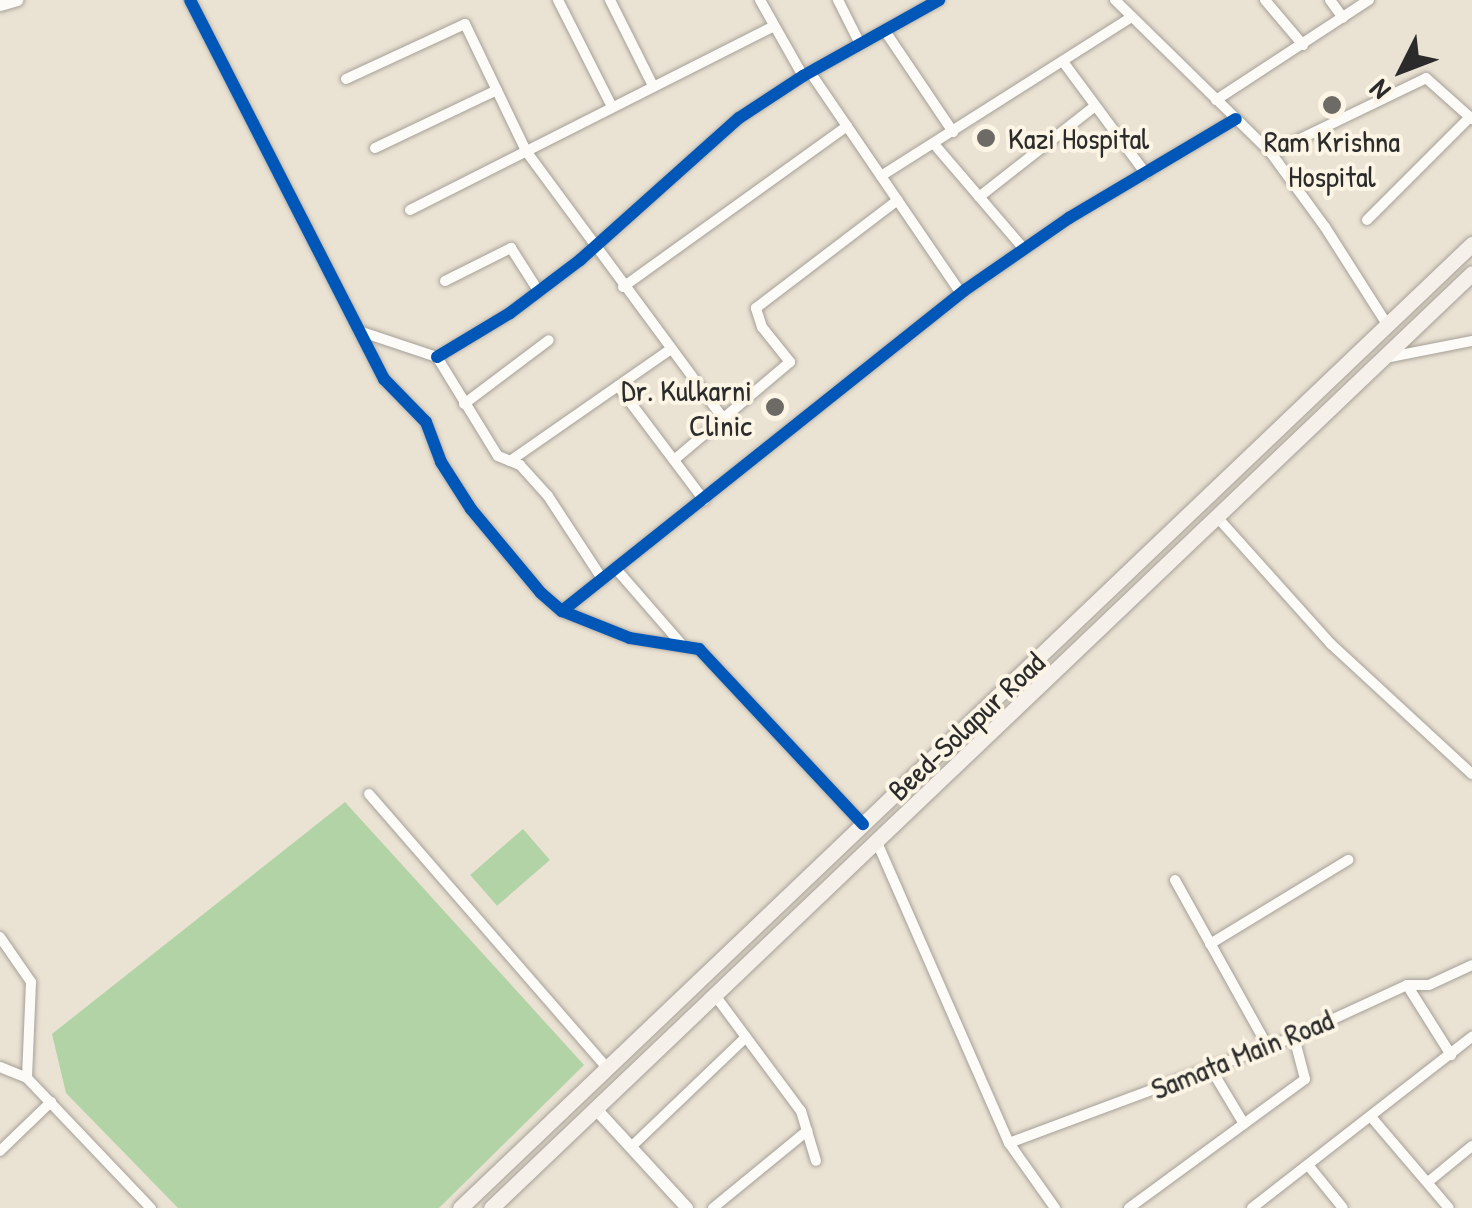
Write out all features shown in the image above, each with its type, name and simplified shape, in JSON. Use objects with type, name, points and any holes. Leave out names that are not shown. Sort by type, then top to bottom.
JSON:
[{"type":"main road","name":"Beed-Solapur Road","points":[[460,1208],[1472,244]]},
{"type":"main road","name":"Beed-Solapur Road","points":[[500,1205],[595,1108],[1472,272]]},
{"type":"street","points":[[0,5],[18,0]]},
{"type":"street","points":[[190,0],[384,379],[426,422],[441,462],[471,509],[541,593],[562,611],[612,632],[699,650],[864,824]]},
{"type":"street","points":[[558,0],[612,107]]},
{"type":"street","points":[[610,0],[653,86]]},
{"type":"street","points":[[760,0],[806,74],[847,126],[961,293]]},
{"type":"street","points":[[838,0],[860,44]]},
{"type":"street","points":[[437,358],[538,292],[739,118],[806,74],[939,0]]},
{"type":"street","points":[[1116,0],[1271,153],[1325,226],[1388,326]]},
{"type":"street","points":[[1264,0],[1303,45]]},
{"type":"street","points":[[1330,0],[1343,18]]},
{"type":"street","points":[[1216,100],[1368,0]]},
{"type":"street","points":[[882,176],[1132,16]]},
{"type":"street","points":[[346,79],[465,24],[526,151],[723,418]]},
{"type":"street","points":[[410,210],[774,26]]},
{"type":"street","points":[[885,30],[953,132]]},
{"type":"street","points":[[1064,63],[1146,174]]},
{"type":"street","points":[[1271,153],[1426,78],[1471,118],[1367,220]]},
{"type":"street","points":[[374,148],[498,90]]},
{"type":"street","points":[[979,197],[1095,106]]},
{"type":"street","points":[[562,611],[961,293],[1024,249],[1236,119]]},
{"type":"street","points":[[624,286],[847,126]]},
{"type":"street","points":[[934,144],[1024,249]]},
{"type":"street","points":[[674,460],[790,362],[762,327],[756,308],[898,200]]},
{"type":"street","points":[[445,281],[511,248],[538,292]]},
{"type":"street","points":[[358,331],[437,358],[498,456],[520,465],[548,496],[603,580]]},
{"type":"street","points":[[464,404],[549,340]]},
{"type":"street","points":[[1383,358],[1472,341]]},
{"type":"street","points":[[510,461],[670,350]]},
{"type":"street","points":[[618,386],[704,500]]},
{"type":"street","points":[[1217,517],[1331,644],[1472,774]]},
{"type":"street","points":[[618,570],[684,647]]},
{"type":"street","points":[[369,794],[607,1068]]},
{"type":"street","points":[[876,840],[1009,1143],[1055,1208]]},
{"type":"street","points":[[1210,944],[1348,860]]},
{"type":"street","points":[[1175,880],[1268,1047]]},
{"type":"street","points":[[0,937],[31,982],[27,1078]]},
{"type":"street","name":"Samata Main Road","points":[[1009,1143],[1294,1037],[1406,985],[1430,985],[1472,966]]},
{"type":"street","points":[[1406,985],[1451,1055]]},
{"type":"street","points":[[714,994],[801,1110],[816,1161]]},
{"type":"street","points":[[632,1148],[746,1037]]},
{"type":"street","points":[[1129,1208],[1305,1079],[1294,1037]]},
{"type":"street","points":[[1252,1208],[1472,1037]]},
{"type":"street","points":[[0,1068],[27,1078],[152,1208]]},
{"type":"street","points":[[1210,1068],[1244,1124]]},
{"type":"street","points":[[0,1150],[51,1102]]},
{"type":"street","points":[[595,1108],[687,1208]]},
{"type":"street","points":[[1372,1118],[1449,1208]]},
{"type":"street","points":[[713,1208],[806,1131]]},
{"type":"street","points":[[1428,1182],[1472,1146]]},
{"type":"street","points":[[1308,1165],[1343,1208]]},
{"type":"green space","points":[[345,802],[584,1065],[439,1208],[178,1208],[66,1093],[52,1034]]},
{"type":"green space","points":[[523,829],[550,860],[497,906],[470,875]]},
{"type":"cycle path","points":[[190,0],[384,379],[426,422],[441,462],[471,509],[541,593],[562,611],[630,638],[699,649],[863,824]]},
{"type":"cycle path","points":[[437,357],[510,313],[580,260],[739,118],[803,76],[939,0]]},
{"type":"cycle path","points":[[562,611],[965,290],[1069,218],[1236,119]]},
{"type":"place","name":"Ram Krishna Hospital","points":[[1332,105]]},
{"type":"place","name":"Kazi Hospital","points":[[986,138]]},
{"type":"place","name":"Dr. Kulkarni Clinic","points":[[775,407]]}]
